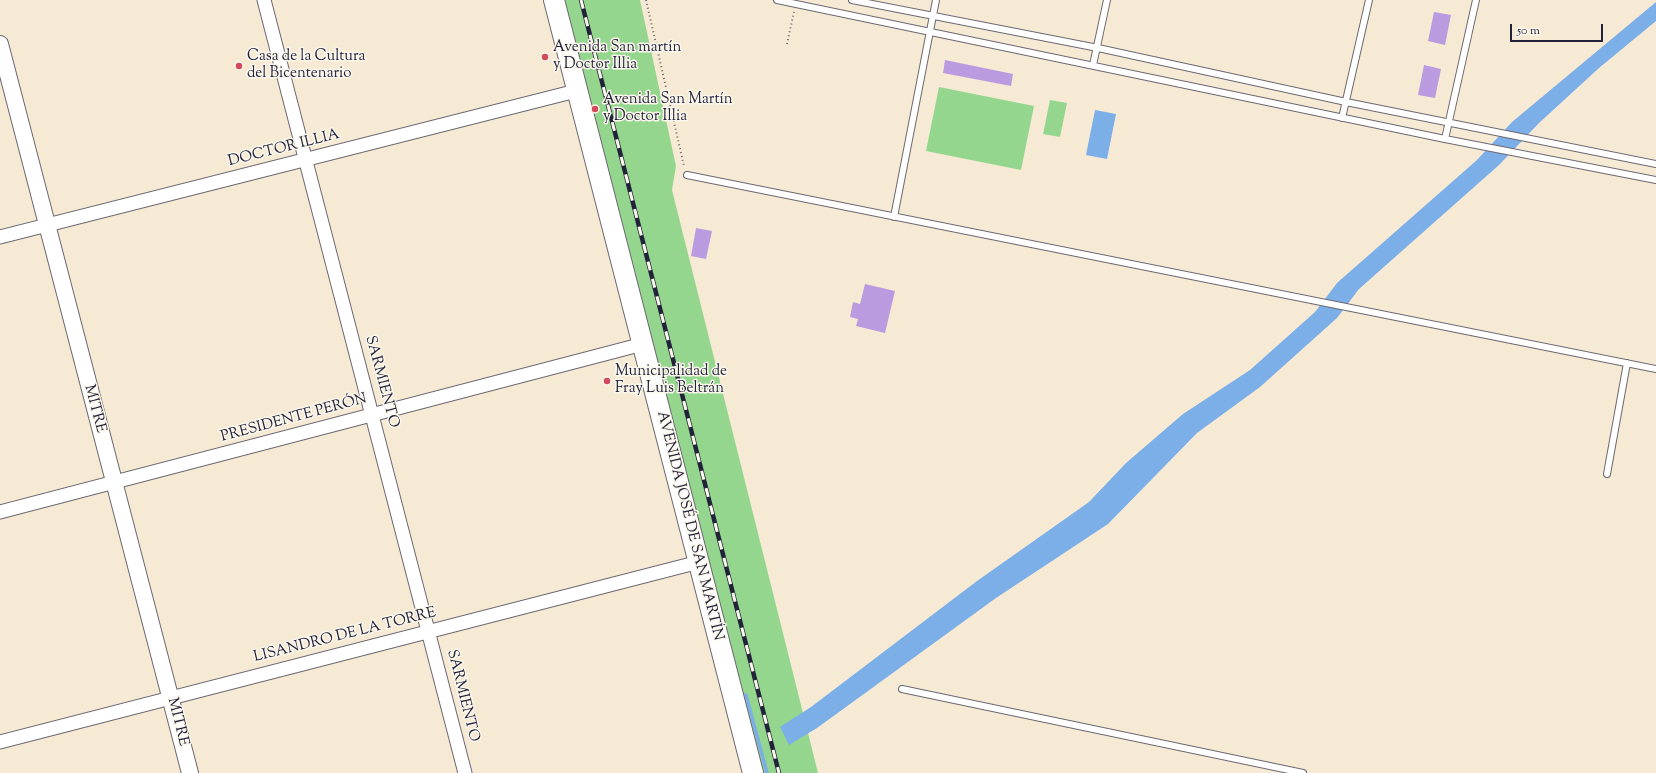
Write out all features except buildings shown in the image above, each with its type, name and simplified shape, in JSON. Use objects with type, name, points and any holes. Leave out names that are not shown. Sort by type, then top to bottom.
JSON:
[{"type":"main road","name":"AVENIDA JOSÉ DE SAN MARTÍN","points":[[554,0],[576,91],[643,344],[752,773]]},
{"type":"street","name":"SARMIENTO","points":[[264,0],[373,414],[465,773]]},
{"type":"street","name":"MITRE","points":[[0,44],[46,226],[190,773]]},
{"type":"street","name":"DOCTOR ILLIA","points":[[0,237],[576,91]]},
{"type":"street","name":"PRESIDENTE PERÓN","points":[[0,512],[643,344]]},
{"type":"street","name":"LISANDRO DE LA TORRE","points":[[0,742],[699,562]]},
{"type":"lane","points":[[776,0],[796,4],[809,3],[930,31],[1445,140],[1656,180]]},
{"type":"lane","points":[[852,0],[1098,48],[1346,102],[1656,164]]},
{"type":"lane","points":[[894,217],[936,0]]},
{"type":"lane","points":[[1093,65],[1108,0]]},
{"type":"lane","points":[[1342,118],[1369,0]]},
{"type":"lane","points":[[1445,140],[1476,0]]},
{"type":"lane","points":[[686,175],[1656,369]]},
{"type":"lane","points":[[1607,474],[1627,363]]},
{"type":"lane","points":[[902,689],[1303,773]]},
{"type":"path","points":[[646,0],[686,175]]},
{"type":"path","points":[[787,44],[796,4]]},
{"type":"green space","points":[[554,0],[640,0],[676,166],[672,190],[818,773],[753,773]]},
{"type":"green space","points":[[939,87],[1034,106],[1021,170],[926,151]]},
{"type":"green space","points":[[1050,100],[1067,103],[1060,137],[1043,134]]},
{"type":"water","points":[[1656,2],[1656,21],[1599,68],[1539,123],[1499,165],[1359,289],[1337,318],[1260,387],[1197,433],[1108,524],[996,598],[817,728],[789,745],[780,727],[811,707],[977,581],[1089,502],[1126,463],[1183,414],[1250,370],[1315,312],[1337,283],[1477,160],[1512,122]]},
{"type":"water","points":[[1095,110],[1116,114],[1107,159],[1086,155]]},
{"type":"waterway","points":[[746,695],[767,773]]},
{"type":"railway","points":[[581,0],[779,773]]},
{"type":"place","name":"Avenida San martín y Doctor Illia","points":[[545,57]]},
{"type":"place","name":"Casa de la Cultura del Bicentenario","points":[[239,66]]},
{"type":"place","name":"Avenida San Martín y Doctor Illia","points":[[595,109]]},
{"type":"place","name":"Municipalidad de Fray Luis Beltrán","points":[[607,381]]}]
